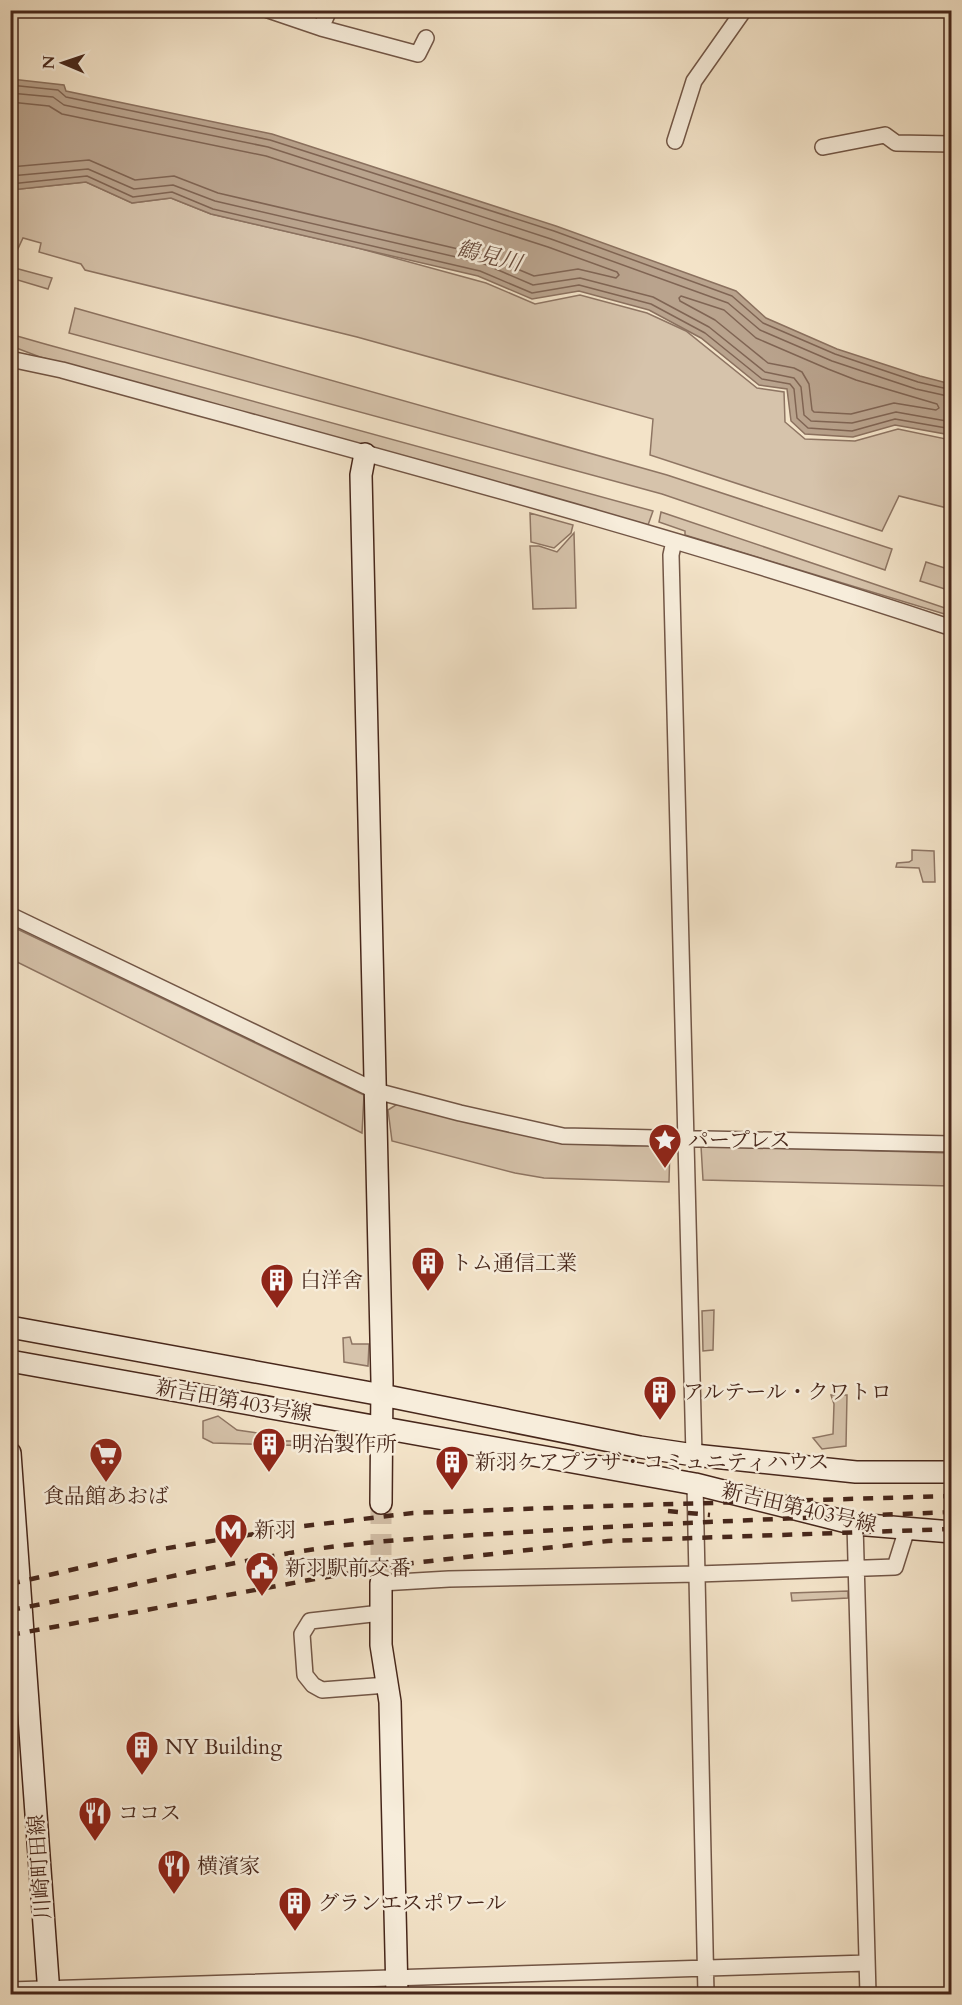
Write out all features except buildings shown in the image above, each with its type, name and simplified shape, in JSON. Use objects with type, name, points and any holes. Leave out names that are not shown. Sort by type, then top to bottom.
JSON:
[{"type":"street","points":[[268,10],[321,28],[418,54],[426,38]]},
{"type":"street","points":[[321,28],[329,10]]},
{"type":"street","points":[[675,141],[694,81],[744,10]]},
{"type":"street","points":[[823,147],[885,135],[897,143],[951,144]]},
{"type":"street","points":[[10,359],[62,370],[513,494],[772,569],[951,628]]},
{"type":"street","points":[[365,454],[361,475],[382,1395],[381,1503]]},
{"type":"street","points":[[675,541],[672,565],[694,1455]]},
{"type":"street","points":[[10,915],[376,1091],[563,1136],[951,1144]]},
{"type":"street","name":"新吉田第403号線","points":[[10,1327],[382,1395],[640,1447],[856,1472],[951,1472]]},
{"type":"street","name":"新吉田第403号線","points":[[10,1361],[695,1484],[855,1524],[951,1532]]},
{"type":"street","name":"川崎町田線","points":[[10,1453],[16,1594],[49,1992]]},
{"type":"street","points":[[695,1484],[706,1995]]},
{"type":"street","points":[[855,1524],[868,1995]]},
{"type":"street","points":[[397,1986],[390,1702],[381,1645],[381,1583],[449,1579],[895,1567],[907,1529]]},
{"type":"street","points":[[381,1612],[310,1622],[302,1635],[304,1665],[305,1675],[313,1685],[322,1690],[387,1685]]},
{"type":"street","points":[[10,1990],[49,1992],[397,1986],[705,1967],[867,1963]]},
{"type":"shaded area","points":[[86,182],[132,203],[171,198],[211,214],[358,248],[486,283],[535,304],[580,295],[647,313],[686,331],[757,388],[784,392],[785,422],[805,439],[855,441],[898,429],[951,440],[951,509],[899,496],[882,531],[650,455],[653,419],[357,337],[85,270],[81,264],[39,252],[41,243],[23,238],[15,255],[11,254],[10,190]]},
{"type":"shaded area","points":[[11,267],[52,278],[48,289],[11,278]]},
{"type":"shaded area","points":[[75,308],[667,475],[892,549],[885,570],[662,494],[69,333]]},
{"type":"shaded area","points":[[10,334],[653,511],[648,525],[40,357],[11,346]]},
{"type":"shaded area","points":[[661,512],[951,610],[951,616],[685,535],[685,531],[659,522]]},
{"type":"shaded area","points":[[530,513],[573,525],[571,533],[554,548],[531,542]]},
{"type":"shaded area","points":[[574,533],[576,608],[533,609],[530,546],[539,546],[557,552]]},
{"type":"shaded area","points":[[926,562],[951,570],[951,591],[920,581]]},
{"type":"shaded area","points":[[912,850],[934,851],[935,882],[923,882],[919,868],[896,867],[897,863],[912,860]]},
{"type":"shaded area","points":[[11,926],[364,1095],[362,1133],[11,959]]},
{"type":"shaded area","points":[[399,1103],[561,1143],[623,1146],[670,1145],[669,1182],[544,1178],[515,1173],[392,1141],[388,1110]]},
{"type":"shaded area","points":[[701,1146],[951,1153],[951,1186],[703,1180]]},
{"type":"shaded area","points":[[714,1310],[713,1350],[703,1351],[702,1311]]},
{"type":"shaded area","points":[[350,1337],[352,1344],[369,1344],[368,1366],[344,1362],[343,1338]]},
{"type":"shaded area","points":[[831,1395],[847,1395],[846,1446],[822,1449],[813,1438],[833,1434],[834,1404]]},
{"type":"shaded area","points":[[218,1416],[237,1430],[264,1434],[279,1441],[305,1441],[315,1446],[213,1443],[203,1438],[203,1421]]},
{"type":"shaded area","points":[[848,1591],[848,1598],[792,1601],[791,1593]]},
{"type":"water","name":"鶴見川","points":[[11,79],[64,85],[66,91],[272,134],[556,226],[736,291],[766,318],[837,349],[951,384],[951,435],[895,425],[853,437],[805,434],[791,421],[787,389],[759,385],[701,338],[649,310],[579,291],[532,299],[478,276],[211,214],[171,198],[132,203],[86,182],[11,190]]},
{"type":"tunnel","points":[[381,1503],[381,1583]]},
{"type":"railway","points":[[10,1584],[162,1549],[304,1526],[413,1513],[952,1496]]},
{"type":"railway","points":[[668,1511],[710,1515]]},
{"type":"railway","points":[[10,1610],[234,1563],[359,1544],[619,1526],[952,1512]]},
{"type":"railway","points":[[10,1635],[413,1563],[608,1541],[952,1529]]},
{"type":"place","name":"パープレス","points":[[665,1169]]},
{"type":"place","name":"トム通信工業","points":[[428,1292]]},
{"type":"place","name":"白洋舍","points":[[277,1309]]},
{"type":"place","name":"アルテール・クワトロ","points":[[660,1421]]},
{"type":"place","name":"明治製作所","points":[[269,1473]]},
{"type":"place","name":"食品館あおば","points":[[106,1483]]},
{"type":"place","name":"新羽ケアプラザ・コミュニティハウス","points":[[452,1491]]},
{"type":"place","name":"新羽","points":[[231,1559]]},
{"type":"place","name":"新羽駅前交番","points":[[262,1597]]},
{"type":"place","name":"NY Building","points":[[142,1776]]},
{"type":"place","name":"ココス","points":[[95,1842]]},
{"type":"place","name":"横濱家","points":[[174,1895]]},
{"type":"place","name":"グランエスポワール","points":[[295,1932]]}]
